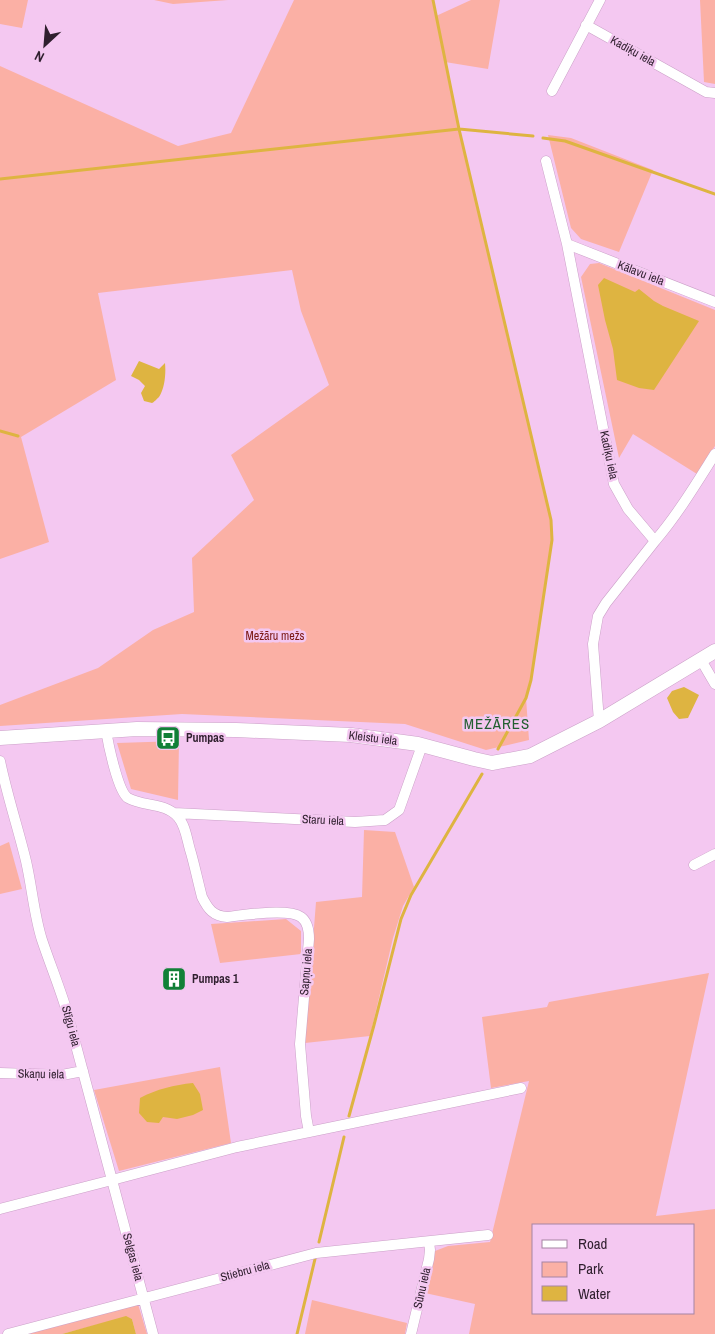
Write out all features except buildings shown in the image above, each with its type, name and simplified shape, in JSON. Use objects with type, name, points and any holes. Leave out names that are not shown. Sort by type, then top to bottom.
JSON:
[{"type":"street","points":[[552,91],[600,0]]},
{"type":"street","name":"Kadiķu iela","points":[[586,25],[710,93]]},
{"type":"street","name":"Kadiķu iela","points":[[546,161],[567,244],[614,484],[628,509],[655,541]]},
{"type":"street","name":"Kālavu iela","points":[[567,244],[715,302]]},
{"type":"street","points":[[599,721],[593,644],[598,616],[606,603],[670,523],[715,454]]},
{"type":"street","name":"Kleistu iela","points":[[0,738],[137,729],[332,734],[418,744],[492,763],[530,756],[599,721],[715,651]]},
{"type":"street","points":[[701,660],[715,684]]},
{"type":"street","points":[[106,730],[124,796],[166,808],[174,813]]},
{"type":"street","name":"Staru iela","points":[[174,813],[355,822],[385,820],[399,810],[420,751],[418,744]]},
{"type":"street","name":"Stīgu iela","points":[[0,761],[2,777],[26,861],[42,940],[61,992],[112,1180]]},
{"type":"street","name":"Sapņu iela","points":[[174,813],[183,826],[202,897],[206,906],[211,911],[227,917],[288,913],[303,918],[307,925],[309,939],[300,1053],[309,1132]]},
{"type":"street","points":[[694,865],[715,854]]},
{"type":"street","name":"Skaņu iela","points":[[0,1073],[62,1075],[83,1071]]},
{"type":"street","points":[[0,1209],[237,1147],[521,1088]]},
{"type":"street","name":"Selgas iela","points":[[112,1180],[154,1334]]},
{"type":"street","name":"Stiebru iela","points":[[8,1334],[316,1253],[488,1236]]},
{"type":"street","name":"Sūnu iela","points":[[411,1334],[429,1259],[430,1250],[428,1242]]},
{"type":"green space","points":[[0,0],[28,0],[22,28],[0,24]]},
{"type":"green space","points":[[154,0],[228,0],[173,4]]},
{"type":"green space","name":"Mežāru mežs","points":[[294,0],[433,0],[436,16],[471,0],[500,0],[488,69],[445,62],[551,520],[552,540],[531,680],[526,698],[529,740],[486,750],[405,724],[182,714],[0,726],[0,705],[98,668],[153,630],[194,612],[192,558],[254,500],[231,455],[329,385],[301,311],[292,270],[98,293],[116,380],[21,437],[49,542],[0,559],[0,66],[178,146],[231,133]]},
{"type":"green space","points":[[700,0],[715,0],[715,84],[704,82]]},
{"type":"green space","points":[[548,135],[571,138],[653,170],[619,252],[581,239],[571,228]]},
{"type":"green space","points":[[599,263],[715,310],[715,446],[697,474],[633,434],[619,458],[581,277],[590,264]]},
{"type":"green space","points":[[179,741],[178,800],[131,789],[117,743]]},
{"type":"green space","points":[[364,830],[395,832],[414,887],[403,906],[393,938],[370,1036],[305,1043],[316,902],[362,897]]},
{"type":"green space","points":[[9,842],[22,889],[0,894],[0,846]]},
{"type":"green space","points":[[286,919],[301,931],[301,954],[220,963],[211,924]]},
{"type":"green space","points":[[709,973],[656,1216],[715,1209],[715,1334],[469,1334],[475,1304],[425,1293],[435,1251],[448,1246],[490,1242],[529,1081],[491,1088],[482,1017],[547,1007],[549,1002]]},
{"type":"green space","points":[[220,1067],[231,1143],[119,1171],[94,1090]]},
{"type":"green space","points":[[312,1300],[407,1323],[405,1334],[305,1334]]},
{"type":"green space","points":[[138,1304],[147,1334],[136,1334],[132,1319],[126,1317],[62,1334],[28,1334]]},
{"type":"water","points":[[604,278],[635,292],[639,289],[663,306],[699,321],[654,390],[639,388],[617,380],[613,349],[598,285]]},
{"type":"water","points":[[139,361],[159,369],[165,363],[163,389],[159,397],[152,403],[144,401],[141,393],[145,386],[131,376]]},
{"type":"water","points":[[684,687],[699,695],[688,718],[679,719],[673,712],[667,698],[672,691]]},
{"type":"water","points":[[193,1083],[200,1094],[203,1110],[177,1119],[163,1117],[159,1123],[147,1122],[139,1113],[140,1098],[166,1088]]},
{"type":"water","points":[[126,1316],[132,1319],[136,1334],[62,1334]]},
{"type":"waterway","points":[[433,0],[459,129],[551,520],[552,540],[531,680],[526,698],[498,749]]},
{"type":"waterway","points":[[0,179],[459,129],[533,136]]},
{"type":"waterway","points":[[543,138],[565,141],[715,194]]},
{"type":"waterway","points":[[0,431],[18,436]]},
{"type":"waterway","points":[[349,1116],[401,919],[411,895],[482,774]]},
{"type":"waterway","points":[[319,1242],[344,1137]]},
{"type":"waterway","points":[[297,1334],[315,1259]]},
{"type":"place","name":"Pumpas","points":[[168,738]]},
{"type":"place","name":"Pumpas 1","points":[[174,979]]},
{"type":"district","name":"MEŽĀRES","points":[[497,724]]}]
